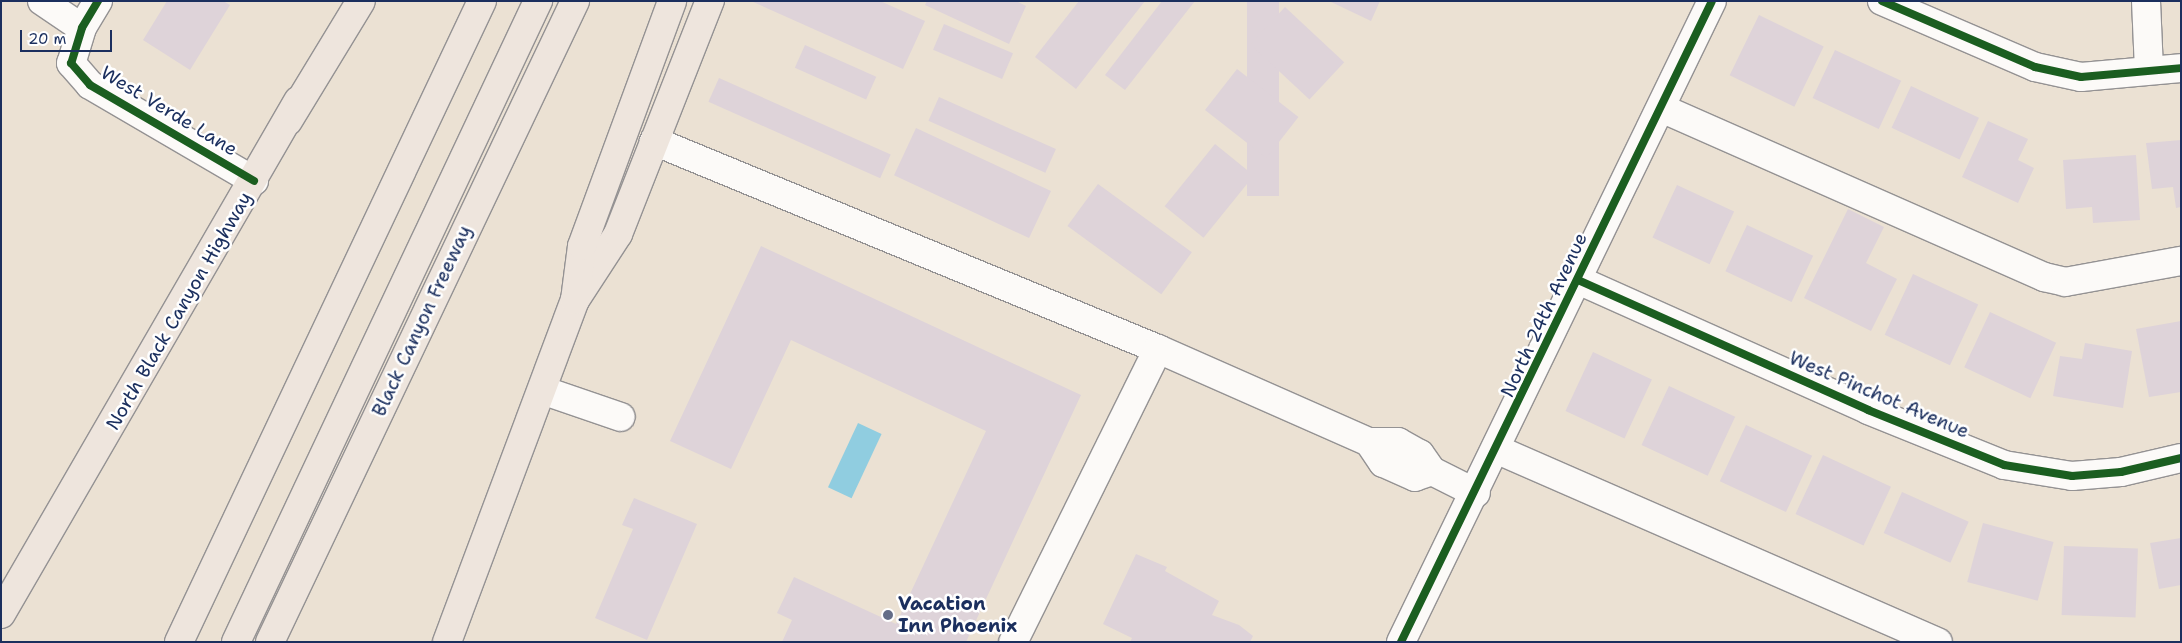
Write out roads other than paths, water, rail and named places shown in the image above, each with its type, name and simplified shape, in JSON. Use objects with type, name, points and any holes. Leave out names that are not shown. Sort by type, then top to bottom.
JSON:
[{"type":"main road","name":"North Black Canyon Highway","points":[[1,614],[288,121],[345,1]]},
{"type":"main road","points":[[288,121],[361,1]]},
{"type":"main road","points":[[179,642],[482,1]]},
{"type":"main road","points":[[236,642],[538,1]]},
{"type":"main road","name":"Black Canyon Freeway","points":[[270,642],[575,1]]},
{"type":"main road","points":[[447,642],[575,300],[582,246],[672,1]]},
{"type":"main road","points":[[575,300],[618,234],[710,1]]},
{"type":"street","points":[[42,1],[82,28],[98,1]]},
{"type":"street","name":"North 24th Avenue","points":[[1401,642],[1498,450],[1712,1]]},
{"type":"street","points":[[1882,1],[2034,67],[2081,77],[2181,68]]},
{"type":"street","points":[[2146,1],[2149,70]]},
{"type":"street","name":"West Verde Lane","points":[[82,28],[71,63],[90,85],[254,181]]},
{"type":"street","points":[[1661,108],[2044,277],[2065,282],[2181,261]]},
{"type":"street","points":[[654,141],[1158,349],[1369,442],[1383,462],[1415,477],[1432,471],[1476,493]]},
{"type":"street","name":"West Pinchot Avenue","points":[[1578,280],[1868,410],[2004,465],[2072,476],[2121,472],[2181,458]]},
{"type":"street","points":[[1013,642],[1158,349]]},
{"type":"street","points":[[542,390],[621,417]]},
{"type":"street","points":[[1498,450],[1938,642]]},
{"type":"water","points":[[858,423],[882,434],[852,498],[828,487]]},
{"type":"place","name":"Vacation Inn Phoenix","points":[[888,615]]}]
